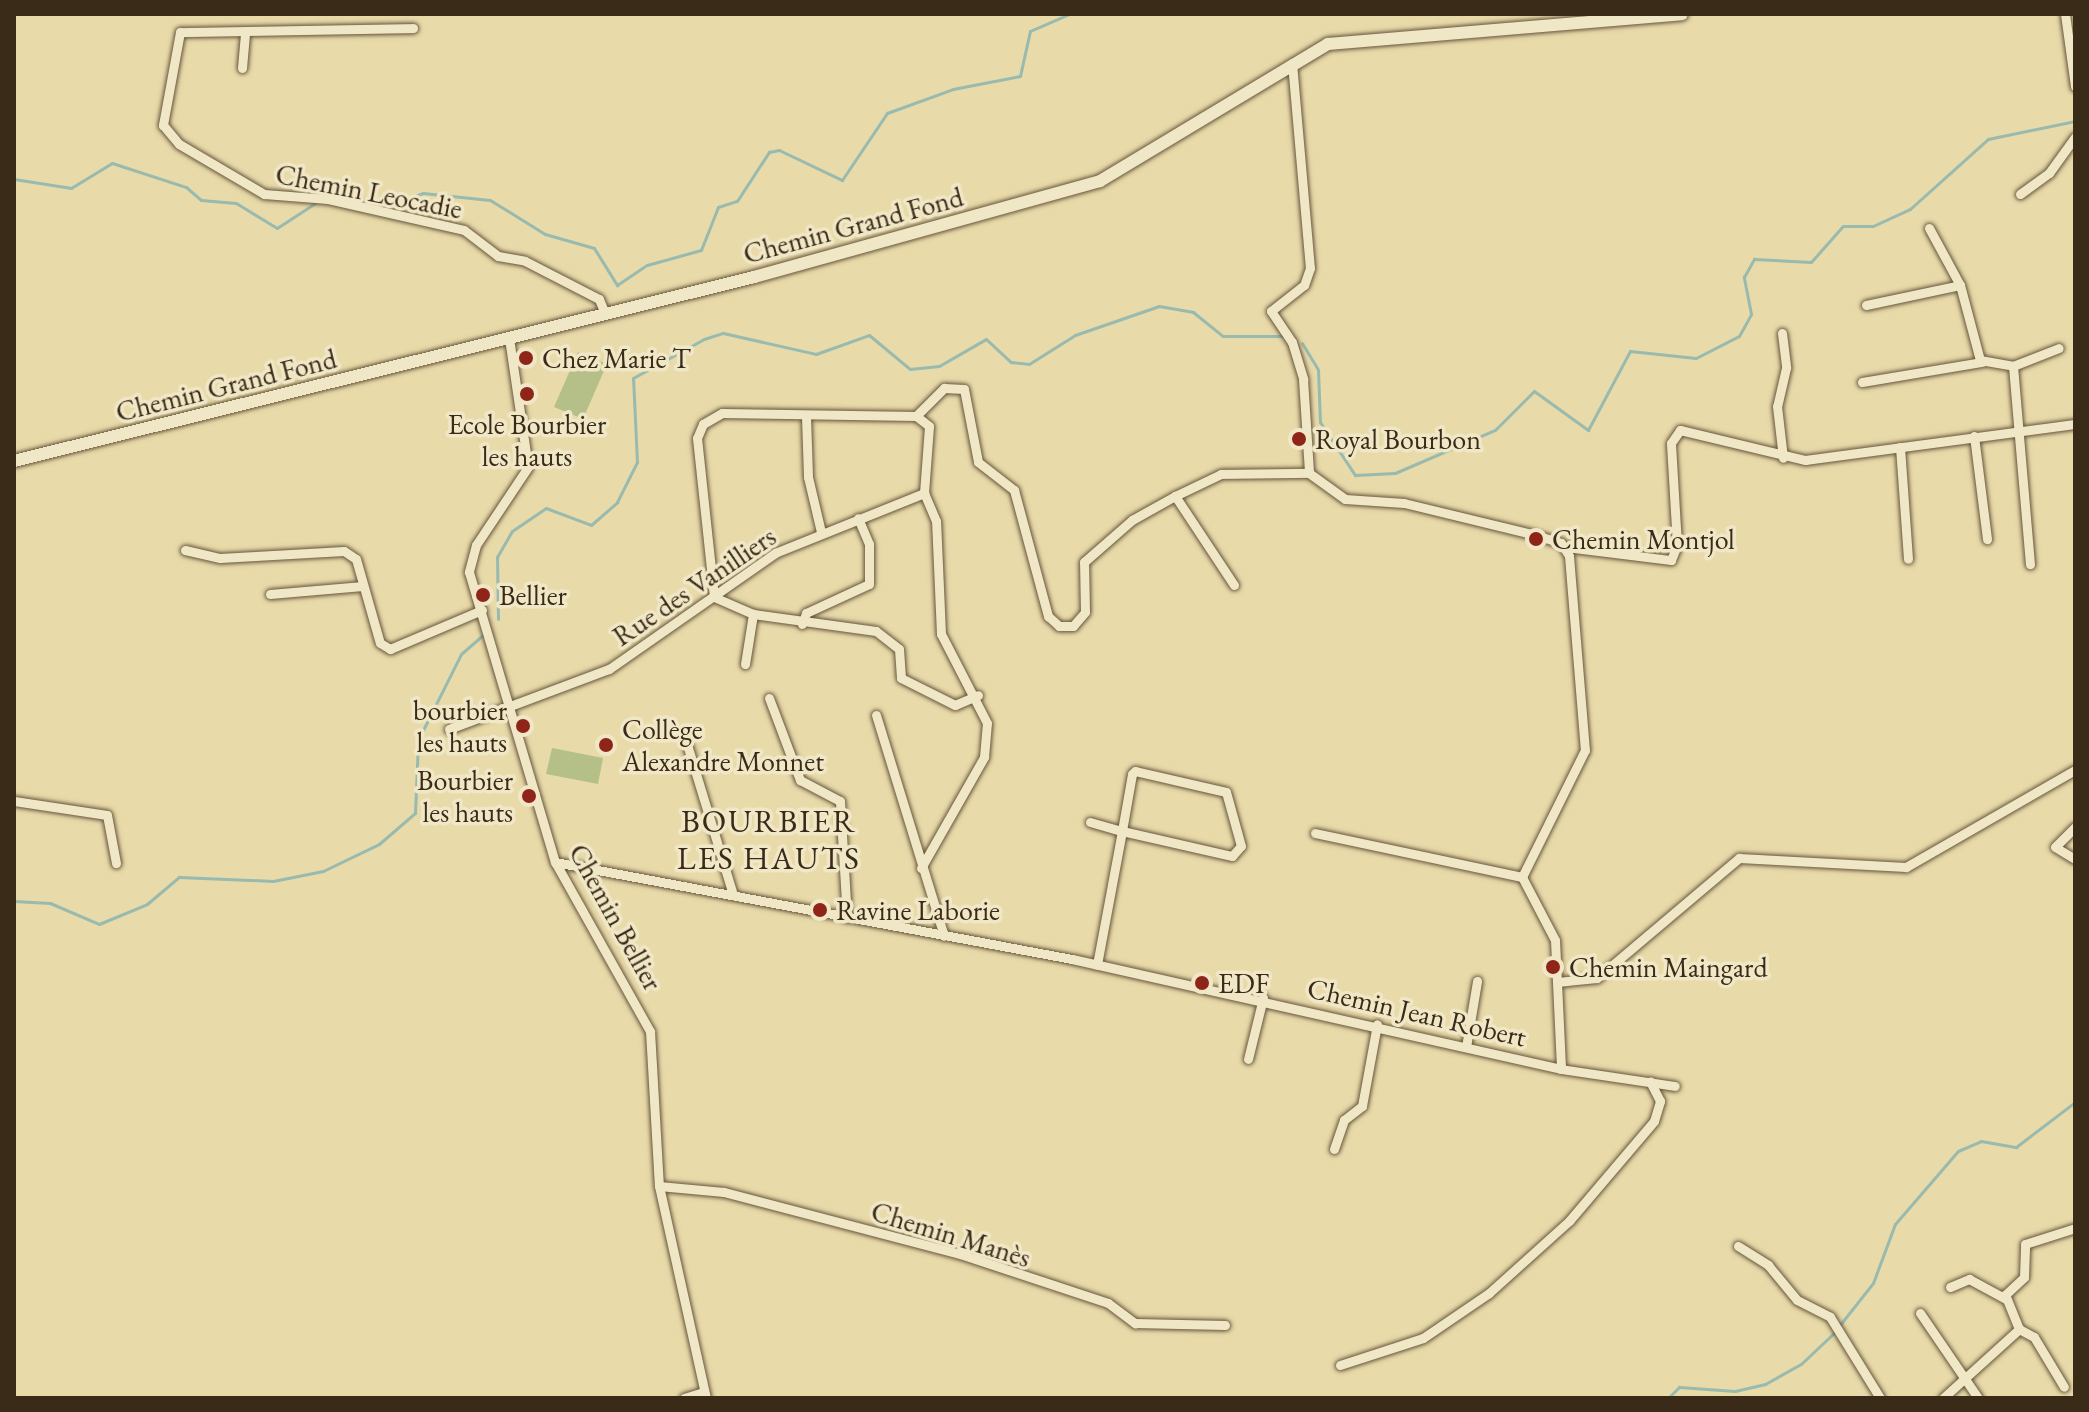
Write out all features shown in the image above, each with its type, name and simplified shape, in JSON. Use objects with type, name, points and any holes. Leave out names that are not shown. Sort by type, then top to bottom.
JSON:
[{"type":"street","name":"Chemin Grand Fond","points":[[14,461],[605,314],[1100,181],[1292,63],[1349,41],[1682,14]]},
{"type":"street","points":[[2065,14],[2075,86]]},
{"type":"street","points":[[242,68],[245,33],[413,28]]},
{"type":"street","name":"Chemin Leocadie","points":[[245,33],[180,32],[162,117],[186,148],[271,196],[328,199],[464,230],[498,256],[525,261],[599,299],[605,314]]},
{"type":"street","points":[[1292,63],[1310,268],[1304,285],[1271,311],[1292,342],[1303,379],[1309,473]]},
{"type":"street","points":[[2020,194],[2049,173],[2075,137]]},
{"type":"street","points":[[1929,228],[1960,285],[1982,362]]},
{"type":"street","points":[[1866,305],[1960,285]]},
{"type":"street","points":[[1782,333],[1786,368],[1777,406],[1783,458]]},
{"type":"street","name":"Chemin Bellier","points":[[509,338],[528,467],[469,559],[555,862],[650,1031],[659,1186],[705,1395]]},
{"type":"street","points":[[1862,382],[1982,362],[2013,366],[2059,348]]},
{"type":"street","points":[[2013,366],[2021,430],[2030,564]]},
{"type":"street","points":[[916,416],[944,388],[964,389],[978,462],[1014,490],[1048,616],[1059,626],[1073,626],[1085,612],[1079,584],[1084,562],[1132,520],[1221,474],[1309,473],[1345,499],[1404,503],[1566,547],[1671,560],[1677,545],[1671,443],[1680,430],[1783,458],[1900,447],[2075,424]]},
{"type":"street","points":[[921,868],[984,757],[987,723],[978,695],[941,634],[936,521],[924,493],[929,426],[916,416],[722,413],[703,424],[696,449],[714,597],[753,614],[802,624],[876,631],[899,649],[901,678],[955,705],[978,695]]},
{"type":"street","points":[[806,416],[809,485],[821,532]]},
{"type":"street","points":[[1974,436],[1987,539]]},
{"type":"street","points":[[1900,447],[1908,559]]},
{"type":"street","name":"Rue des Vanilliers","points":[[449,729],[609,669],[775,553],[924,493]]},
{"type":"street","points":[[1175,496],[1234,585]]},
{"type":"street","points":[[802,624],[806,613],[869,584],[869,544],[858,518]]},
{"type":"street","points":[[1315,833],[1522,877],[1585,750],[1566,547]]},
{"type":"street","points":[[185,550],[220,558],[344,551],[356,559],[380,643],[390,649],[482,610]]},
{"type":"street","points":[[270,594],[363,586]]},
{"type":"street","points":[[745,664],[753,614]]},
{"type":"street","points":[[769,698],[800,780],[836,795],[843,809],[847,918]]},
{"type":"street","points":[[876,715],[944,936]]},
{"type":"street","points":[[686,741],[733,895]]},
{"type":"street","points":[[1558,982],[1597,978],[1739,858],[1906,867],[2075,770]]},
{"type":"street","points":[[1090,822],[1122,831],[1232,856],[1241,852],[1226,792],[1141,771],[1132,774],[1122,831],[1097,965]]},
{"type":"street","points":[[14,801],[107,815],[116,863]]},
{"type":"street","points":[[2075,827],[2055,847],[2075,859]]},
{"type":"street","name":"Chemin Jean Robert","points":[[555,862],[1263,998],[1561,1069],[1675,1086]]},
{"type":"street","name":"Chemin Jean Robert","points":[[1522,877],[1555,940],[1561,1069]]},
{"type":"street","points":[[1466,1047],[1477,981]]},
{"type":"street","name":"Chemin Jean Robert","points":[[1248,1059],[1263,998]]},
{"type":"street","points":[[1334,1149],[1343,1122],[1362,1106],[1377,1024]]},
{"type":"street","points":[[1340,1365],[1423,1338],[1489,1293],[1569,1221],[1654,1121],[1660,1101],[1650,1081]]},
{"type":"street","name":"Chemin Manès","points":[[659,1186],[724,1192],[960,1254],[1108,1303],[1135,1323],[1225,1325]]},
{"type":"street","points":[[2064,1387],[2034,1337],[2019,1329],[2006,1299],[2008,1287],[2025,1274],[2025,1244],[2075,1228]]},
{"type":"street","points":[[1738,1246],[1768,1265],[1797,1300],[1830,1317],[1880,1398]]},
{"type":"street","points":[[1950,1287],[1969,1279],[2006,1299]]},
{"type":"street","points":[[1920,1313],[1978,1398]]},
{"type":"street","points":[[1943,1398],[2019,1329]]},
{"type":"street","points":[[684,1398],[705,1395]]},
{"type":"green space","points":[[578,352],[607,364],[583,419],[554,407]]},
{"type":"green space","points":[[552,748],[603,758],[598,784],[546,774]]},
{"type":"waterway","points":[[344,198],[397,202],[423,193],[490,200],[545,234],[594,248],[617,285],[647,265],[701,250],[718,207],[737,201],[769,152],[779,150],[842,180],[887,113],[953,89],[1020,76],[1030,31],[1069,14]]},
{"type":"waterway","name":"Ravine Laborie","points":[[1302,343],[1318,370],[1320,422],[1355,475],[1395,473],[1495,430],[1534,391],[1588,430],[1630,351],[1696,358],[1739,336],[1751,314],[1744,277],[1754,259],[1811,262],[1843,226],[1873,226],[1910,209],[1988,139],[2075,121]]},
{"type":"waterway","points":[[14,179],[71,188],[112,163],[186,187],[201,200],[236,203],[277,228],[317,202]]},
{"type":"waterway","name":"Ravine Laborie","points":[[498,619],[497,557],[512,531],[546,508],[591,525],[617,502],[637,462],[633,378],[704,339],[723,333],[816,354],[869,335],[910,369],[939,366],[986,339],[1011,362],[1029,364],[1075,335],[1159,306],[1193,312],[1223,336],[1285,336]]},
{"type":"waterway","name":"Ravine Laborie","points":[[14,901],[50,903],[99,924],[147,904],[179,877],[273,881],[323,871],[379,844],[415,813],[418,740],[461,654],[482,636]]},
{"type":"waterway","points":[[1839,1326],[1873,1283],[1895,1224],[1958,1151],[1981,1141],[2016,1147],[2075,1102]]},
{"type":"waterway","points":[[1668,1398],[1679,1387],[1735,1391],[1765,1384],[1801,1364],[1835,1332]]},
{"type":"waterway","points":[[1467,1398],[1570,1398]]},
{"type":"place","name":"Chez Marie T","points":[[526,358]]},
{"type":"place","name":"Ecole Bourbier les hauts","points":[[527,394]]},
{"type":"place","name":"Royal Bourbon","points":[[1299,439]]},
{"type":"place","name":"Chemin Montjol","points":[[1536,539]]},
{"type":"place","name":"Bellier","points":[[483,595]]},
{"type":"place","name":"bourbier les hauts","points":[[523,726]]},
{"type":"place","name":"Collège Alexandre Monnet","points":[[606,745]]},
{"type":"place","name":"Bourbier les hauts","points":[[529,796]]},
{"type":"place","name":"Ravine Laborie","points":[[820,910]]},
{"type":"place","name":"Chemin Maingard","points":[[1553,967]]},
{"type":"place","name":"EDF","points":[[1202,983]]},
{"type":"district","name":"BOURBIER LES HAUTS","points":[[769,840]]}]
